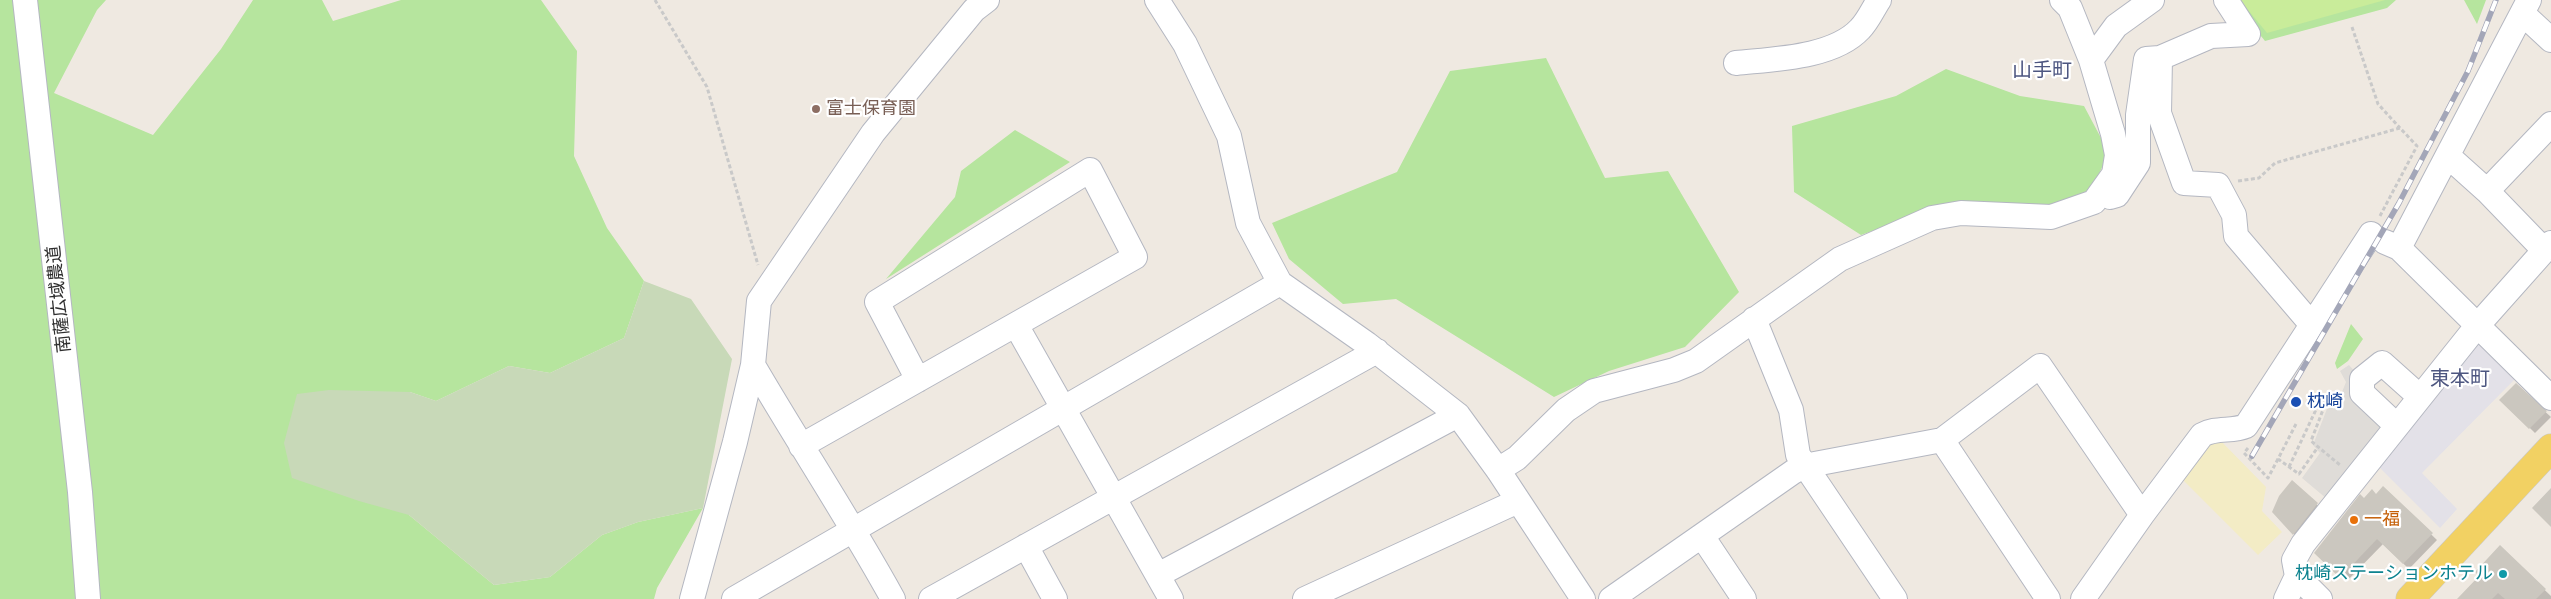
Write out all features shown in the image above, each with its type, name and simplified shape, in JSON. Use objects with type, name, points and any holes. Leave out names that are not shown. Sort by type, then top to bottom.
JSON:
[{"type":"main road","points":[[2410,599],[2551,448]]},
{"type":"street","name":"南薩広域農道","points":[[25,0],[80,492],[88,599]]},
{"type":"street","points":[[692,599],[735,442],[753,365],[759,301],[873,133],[974,10],[987,0]]},
{"type":"street","points":[[1157,0],[1185,44],[1229,136],[1248,224],[1280,283],[1377,351],[1458,415],[1498,470],[1582,599]]},
{"type":"street","points":[[1736,63],[1799,56],[1830,49],[1860,30],[1879,0]]},
{"type":"street","points":[[2062,0],[2070,8],[2091,60],[2113,134],[2117,155],[2114,174],[2094,202]]},
{"type":"street","points":[[2091,60],[2116,26],[2152,0]]},
{"type":"street","points":[[1498,470],[1517,458],[1566,410],[1594,391],[1674,370],[1696,361],[1840,259],[1932,218],[1961,213],[2051,217],[2117,195],[2138,163],[2138,115],[2146,59],[2160,58],[2212,36],[2248,34],[2226,0]]},
{"type":"street","points":[[2083,599],[2142,515],[2202,435],[2209,431],[2238,429],[2246,426],[2312,325],[2385,241],[2448,156],[2526,7],[2551,40]]},
{"type":"street","points":[[2160,58],[2160,113],[2184,183],[2218,185],[2234,215],[2236,236],[2312,325]]},
{"type":"street","points":[[2487,191],[2551,124]]},
{"type":"street","points":[[2320,599],[2297,576],[2294,560],[2303,544],[2477,326],[2548,247],[2448,156]]},
{"type":"street","points":[[801,446],[1016,326],[1134,257],[1090,170],[876,302],[918,380]]},
{"type":"street","points":[[2385,241],[2551,398]]},
{"type":"street","points":[[734,599],[1280,283]]},
{"type":"street","points":[[1754,319],[1792,410],[1798,455],[1895,599]]},
{"type":"street","points":[[1016,326],[1171,599]]},
{"type":"street","points":[[931,599],[1377,351]]},
{"type":"street","points":[[2397,426],[2362,393],[2362,379],[2382,363],[2420,397]]},
{"type":"street","points":[[753,365],[801,446],[855,529],[893,599]]},
{"type":"street","points":[[1611,599],[1804,466],[1942,440],[2040,366],[2142,515]]},
{"type":"street","points":[[1158,575],[1458,415]]},
{"type":"street","points":[[1942,440],[2048,599]]},
{"type":"street","points":[[1305,599],[1518,501]]},
{"type":"street","points":[[1702,536],[1744,599]]},
{"type":"street","points":[[1026,546],[1055,599]]},
{"type":"street","points":[[2286,599],[2297,576]]},
{"type":"path","points":[[654,0],[707,87],[766,291]]},
{"type":"path","points":[[2352,27],[2378,104],[2417,146],[2385,241]]},
{"type":"path","points":[[2218,185],[2259,178],[2275,163],[2357,142],[2400,128]]},
{"type":"path","points":[[2289,467],[2321,399],[2326,402],[2311,441],[2356,478]]},
{"type":"path","points":[[2249,446],[2244,453],[2268,478],[2296,424]]},
{"type":"path","points":[[2278,460],[2299,474],[2318,447]]},
{"type":"shaded area","points":[[2481,342],[2516,378],[2422,473],[2457,509],[2440,528],[2376,464],[2473,343]]},
{"type":"shaded area","points":[[2349,365],[2358,375],[2383,432],[2327,499],[2302,478],[2320,453],[2313,445],[2330,401],[2338,402],[2346,382],[2340,371]]},
{"type":"green space","points":[[0,0],[106,0],[97,10],[54,93],[153,135],[221,49],[253,0],[322,0],[333,21],[401,0],[541,0],[577,51],[574,156],[607,228],[644,281],[624,338],[550,373],[509,366],[436,401],[410,392],[409,515],[494,585],[550,577],[602,535],[638,522],[703,508],[657,588],[654,599],[0,599]]},
{"type":"green space","points":[[2232,0],[2396,0],[2387,8],[2265,41]]},
{"type":"green space","points":[[2240,0],[2385,0],[2267,33]]},
{"type":"green space","points":[[2464,0],[2486,0],[2477,24]]},
{"type":"green space","points":[[1546,58],[1605,178],[1668,171],[1739,292],[1685,347],[1609,371],[1554,397],[1396,299],[1343,304],[1289,259],[1272,223],[1397,172],[1450,71]]},
{"type":"green space","points":[[1946,69],[2020,96],[2084,106],[2109,153],[2092,188],[2054,211],[1939,207],[1861,235],[1794,192],[1792,126],[1896,96]]},
{"type":"green space","points":[[1015,130],[1070,162],[886,279],[955,197],[961,171]]},
{"type":"green space","points":[[644,281],[691,299],[732,359],[703,508],[638,522],[602,535],[550,577],[494,585],[409,515],[359,501],[292,478],[284,443],[297,394],[329,390],[410,392],[436,401],[509,366],[550,373],[624,338]]},
{"type":"green space","points":[[2351,324],[2363,339],[2348,361],[2337,369],[2335,363]]},
{"type":"sand","points":[[2220,440],[2266,487],[2262,511],[2282,532],[2258,555],[2178,475],[2205,442]]},
{"type":"building","points":[[2516,383],[2547,411],[2529,429],[2499,400]]},
{"type":"building","points":[[2292,480],[2318,503],[2293,535],[2272,512],[2279,496]]},
{"type":"building","points":[[2383,486],[2433,533],[2403,564],[2377,539],[2340,578],[2314,553],[2360,494],[2364,498],[2372,489],[2376,494]]},
{"type":"building","points":[[2551,488],[2551,527],[2532,508]]},
{"type":"building","name":"枕崎ステーションホテル","points":[[2500,545],[2546,589],[2536,599],[2505,599],[2498,593],[2492,599],[2457,599],[2479,576],[2475,572]]},
{"type":"railway","points":[[2252,456],[2399,203],[2468,71],[2496,0]]},
{"type":"place","name":"富士保育園","points":[[816,109]]},
{"type":"place","name":"枕崎","points":[[2296,402]]},
{"type":"place","name":"一福","points":[[2354,520]]},
{"type":"place","name":"枕崎ステーションホテル","points":[[2503,574]]},
{"type":"district","name":"山手町","points":[[2042,71]]},
{"type":"district","name":"東本町","points":[[2460,379]]}]
